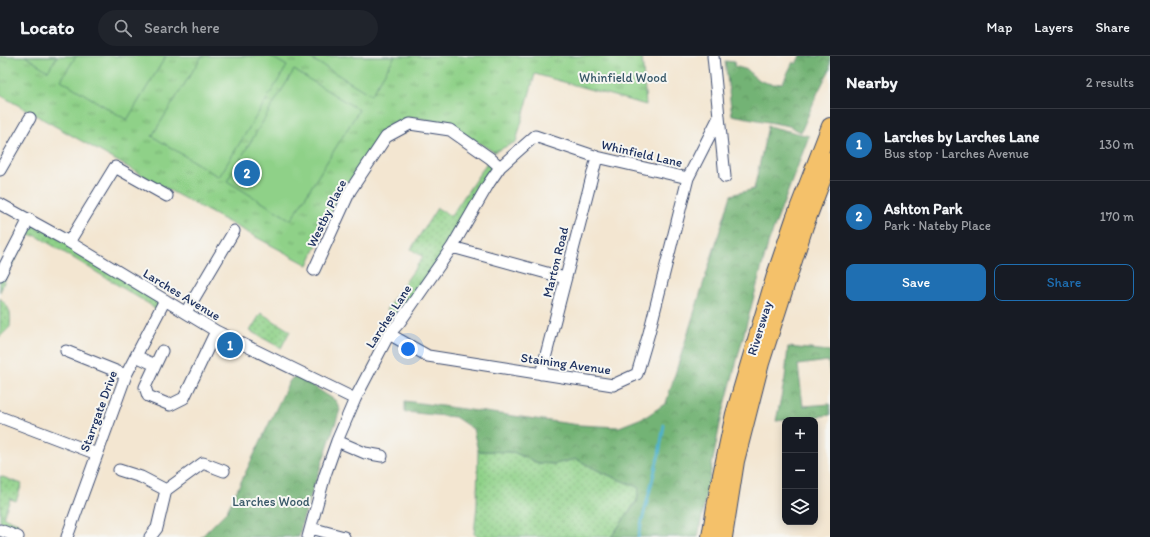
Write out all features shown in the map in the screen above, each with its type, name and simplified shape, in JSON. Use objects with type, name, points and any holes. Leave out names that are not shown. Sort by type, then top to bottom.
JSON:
[{"type":"highway","name":"Riversway","points":[[710,537],[718,489],[734,414],[775,275],[789,233],[830,126]]},
{"type":"highway","name":"Riversway","points":[[724,537],[736,461],[761,363],[805,226],[830,160]]},
{"type":"street","points":[[713,56],[725,177]]},
{"type":"street","name":"Whinfield Lane","points":[[535,136],[596,157],[688,178],[719,117]]},
{"type":"street","points":[[0,170],[30,118]]},
{"type":"street","name":"Westby Place","points":[[314,270],[350,191],[386,137],[410,124],[450,130],[490,158],[500,167]]},
{"type":"street","name":"Larches Lane","points":[[310,533],[325,475],[337,441],[355,399],[389,334],[452,247],[489,183],[500,167],[535,136]]},
{"type":"street","name":"Marton Road","points":[[541,374],[596,157]]},
{"type":"street","points":[[69,242],[115,167],[167,196]]},
{"type":"street","name":"Staining Avenue","points":[[389,334],[428,356],[614,385],[636,374],[649,333],[688,178]]},
{"type":"street","name":"Larches Avenue","points":[[0,204],[69,242],[216,330],[355,399]]},
{"type":"street","points":[[0,276],[29,219]]},
{"type":"street","points":[[186,312],[234,231]]},
{"type":"street","points":[[452,247],[566,278]]},
{"type":"street","name":"Starrgate Drive","points":[[67,537],[126,375],[165,300]]},
{"type":"street","points":[[162,351],[145,387],[148,396],[170,405],[184,398],[216,330]]},
{"type":"street","points":[[66,351],[126,375]]},
{"type":"street","points":[[136,356],[155,365]]},
{"type":"street","points":[[0,417],[97,454]]},
{"type":"street","points":[[337,441],[365,453],[382,456]]},
{"type":"street","points":[[150,537],[157,528],[166,490],[203,463],[224,470]]},
{"type":"street","points":[[118,470],[141,476],[166,490]]},
{"type":"street","points":[[0,530],[18,537]]},
{"type":"street","points":[[310,533],[344,537]]},
{"type":"green space","name":"Whinfield Wood","points":[[0,56],[642,56],[646,105],[535,74],[516,142],[494,152],[447,124],[419,118],[409,118],[380,136],[333,209],[308,265],[163,187],[0,95]]},
{"type":"green space","points":[[25,56],[57,56],[48,71]]},
{"type":"green space","points":[[76,56],[166,56],[127,120],[61,80]]},
{"type":"green space","points":[[202,56],[270,56],[287,66],[219,177],[152,136]]},
{"type":"green space","points":[[307,56],[395,56],[371,95]]},
{"type":"green space","points":[[800,56],[830,56],[830,69],[818,92],[801,132],[789,126],[732,115],[725,61],[735,62],[734,66],[748,70],[759,80],[779,84],[783,82],[793,62],[796,64]]},
{"type":"green space","points":[[294,70],[359,110],[291,220],[227,181]]},
{"type":"green space","points":[[768,126],[809,136],[768,244],[720,424],[698,537],[611,537],[637,501],[639,488],[601,472],[576,459],[555,464],[538,463],[513,452],[478,451],[473,429],[455,417],[405,412],[405,401],[579,425],[619,427],[647,416],[666,403],[731,195],[754,189]]},
{"type":"green space","points":[[490,158],[500,167],[400,321],[386,310],[423,257],[411,249],[437,208],[451,216]]},
{"type":"green space","points":[[29,219],[165,300],[159,313],[149,304],[37,236],[28,235],[8,272],[0,292],[0,275]]},
{"type":"green space","points":[[0,298],[10,311],[10,327],[0,337]]},
{"type":"green space","points":[[261,313],[290,331],[281,348],[250,331]]},
{"type":"green space","points":[[788,347],[830,351],[830,375],[828,361],[798,365],[803,406],[830,404],[830,415],[812,417],[782,417],[782,420],[776,421],[785,378]]},
{"type":"green space","name":"Larches Wood","points":[[297,377],[336,401],[340,410],[302,522],[299,537],[201,537],[227,511],[289,382],[292,378]]},
{"type":"green space","points":[[478,451],[513,452],[538,463],[555,464],[576,459],[601,472],[639,488],[637,500],[611,537],[478,537],[474,534],[477,505]]},
{"type":"green space","points":[[0,476],[22,484],[16,501],[10,499],[3,517],[18,523],[17,527],[0,521]]},
{"type":"waterway","points":[[638,537],[659,454],[664,425]]},
{"type":"place","name":"Ashton Park","points":[[247,173]]},
{"type":"place","name":"Larches by Larches Lane","points":[[230,345]]}]
